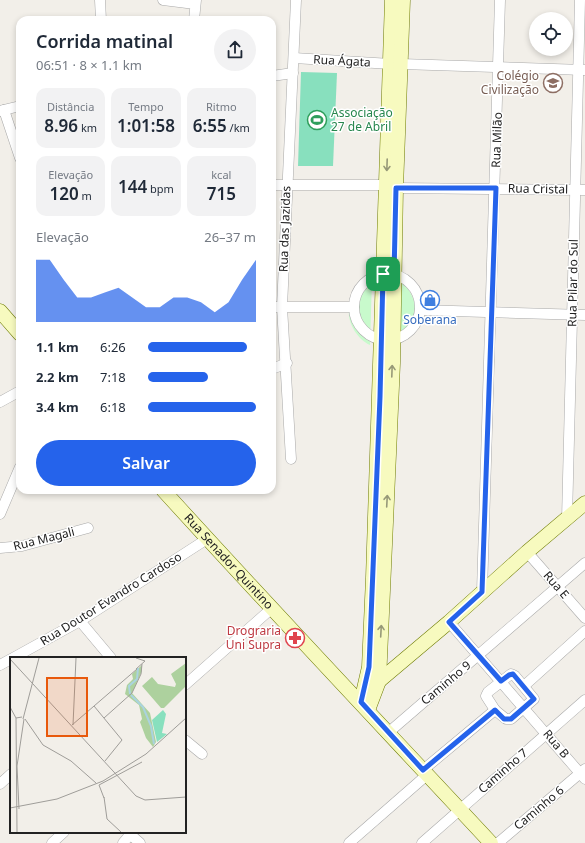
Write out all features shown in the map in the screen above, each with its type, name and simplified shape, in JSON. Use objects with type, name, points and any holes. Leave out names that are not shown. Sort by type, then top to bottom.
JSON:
[{"type":"street","points":[[100,0],[101,16]]},
{"type":"street","points":[[163,0],[195,2],[194,16]]},
{"type":"street","name":"Rua das Jazidas","points":[[291,459],[287,363],[277,307],[287,185],[296,0]]},
{"type":"street","points":[[392,0],[397,25]]},
{"type":"street","points":[[365,706],[378,579],[385,418],[388,274],[397,25],[403,0]]},
{"type":"street","name":"Rua Milão","points":[[482,592],[496,188],[500,0]]},
{"type":"street","name":"Rua Pilar do Sul","points":[[568,519],[573,315],[580,190],[582,70],[580,0]]},
{"type":"street","name":"Rua Ágata","points":[[294,58],[396,64],[582,70]]},
{"type":"street","points":[[276,75],[293,73]]},
{"type":"street","points":[[16,107],[2,111],[16,148]]},
{"type":"street","name":"Rua Cristal","points":[[276,185],[580,190]]},
{"type":"street","points":[[388,274],[403,278],[411,284],[416,292],[420,310],[411,329],[406,334],[387,339],[370,335],[361,328],[356,318],[354,307],[356,295],[362,285],[371,277],[388,274]]},
{"type":"street","points":[[277,307],[354,307]]},
{"type":"street","points":[[420,310],[585,315]]},
{"type":"street","points":[[0,311],[16,329]]},
{"type":"street","points":[[276,367],[287,363]]},
{"type":"street","points":[[0,402],[16,393]]},
{"type":"street","points":[[0,514],[2,502],[16,474]]},
{"type":"street","name":"Rua Senador Quintino","points":[[167,494],[271,609],[365,706],[491,843]]},
{"type":"street","points":[[366,686],[379,681],[449,622],[527,552],[585,504]]},
{"type":"street","name":"Rua Magali","points":[[0,548],[22,546],[88,528]]},
{"type":"street","name":"Rua Doutor Evandro Cardoso","points":[[16,657],[80,621],[208,539]]},
{"type":"street","name":"Rua E","points":[[527,552],[585,618]]},
{"type":"street","name":"Caminho 9","points":[[388,732],[585,563]]},
{"type":"street","points":[[365,706],[379,681],[380,651],[378,579]]},
{"type":"street","points":[[186,684],[271,609]]},
{"type":"street","points":[[80,621],[110,657]]},
{"type":"street","points":[[449,622],[500,681]]},
{"type":"street","points":[[524,686],[585,631]]},
{"type":"street","points":[[380,651],[387,658],[392,660],[431,637]]},
{"type":"street","name":"Rua Doutor Evandro Cardoso","points":[[0,665],[10,660]]},
{"type":"street","points":[[513,674],[534,699],[525,709],[508,719],[504,719],[494,711],[486,699],[486,694],[500,681],[513,674]]},
{"type":"street","name":"Rua B","points":[[500,681],[583,774]]},
{"type":"street","name":"Caminho 7","points":[[422,843],[585,700]]},
{"type":"street","points":[[349,843],[494,711]]},
{"type":"street","points":[[186,741],[202,754]]},
{"type":"street","name":"Caminho 6","points":[[498,843],[583,774]]},
{"type":"street","points":[[0,784],[10,775]]},
{"type":"street","points":[[52,843],[63,833]]},
{"type":"street","points":[[123,843],[129,837],[137,840]]},
{"type":"green space","name":"Associação 27 de Abril","points":[[301,72],[337,73],[333,166],[298,166]]},
{"type":"green space","points":[[398,278],[406,286],[411,295],[415,312],[410,328],[396,345]]},
{"type":"green space","points":[[372,280],[370,345],[361,339],[354,330],[350,320],[349,309],[355,296]]},
{"type":"place","name":"Colégio Civilização","points":[[553,83]]},
{"type":"place","name":"Associação 27 de Abril","points":[[317,120]]},
{"type":"place","name":"Soberana","points":[[430,300]]},
{"type":"place","name":"Drograria Uni Supra","points":[[295,638]]},
{"type":"route","points":[[396,188],[496,188],[482,592],[449,622],[501,681],[513,674],[534,699],[533,702],[511,719],[504,719],[495,710],[423,770],[361,702],[366,686],[369,667],[380,397],[383,274],[394,274],[396,188]]}]
